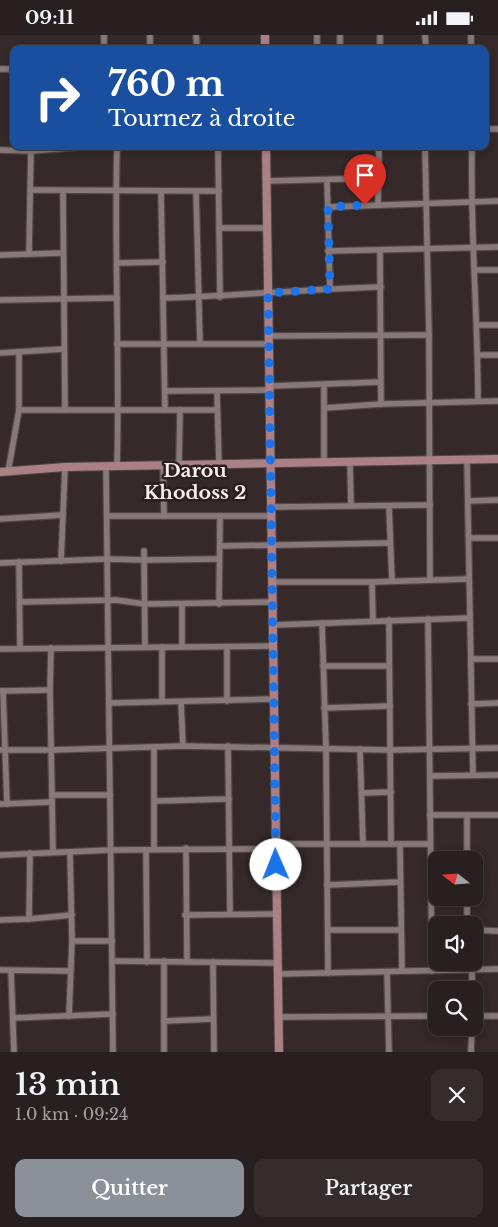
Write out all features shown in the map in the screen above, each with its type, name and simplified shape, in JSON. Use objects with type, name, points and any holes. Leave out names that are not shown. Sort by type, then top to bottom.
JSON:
[{"type":"street","points":[[29,254],[31,150]]},
{"type":"street","points":[[117,150],[117,466]]},
{"type":"street","points":[[218,150],[220,297]]},
{"type":"street","points":[[266,150],[279,1052]]},
{"type":"street","points":[[378,205],[379,150]]},
{"type":"street","points":[[425,150],[429,335],[430,580]]},
{"type":"street","points":[[472,150],[471,203],[478,325],[478,401]]},
{"type":"street","points":[[267,181],[379,178]]},
{"type":"street","points":[[327,179],[330,289]]},
{"type":"street","points":[[31,190],[219,191]]},
{"type":"street","points":[[63,191],[65,410]]},
{"type":"street","points":[[161,191],[165,410]]},
{"type":"street","points":[[196,191],[200,344]]},
{"type":"street","points":[[328,207],[498,201]]},
{"type":"street","points":[[219,228],[268,228]]},
{"type":"street","points":[[328,251],[498,247]]},
{"type":"street","points":[[380,251],[381,403]]},
{"type":"street","points":[[0,255],[63,253]]},
{"type":"street","points":[[117,263],[163,262]]},
{"type":"street","points":[[475,270],[498,270]]},
{"type":"street","points":[[163,299],[381,287]]},
{"type":"street","points":[[0,300],[117,298]]},
{"type":"street","points":[[478,325],[498,325]]},
{"type":"street","points":[[117,344],[200,344],[380,334],[429,335]]},
{"type":"street","points":[[0,353],[64,349]]},
{"type":"street","points":[[19,352],[20,410],[4,472],[65,467],[498,459]]},
{"type":"street","points":[[478,355],[498,355]]},
{"type":"street","points":[[165,391],[216,392],[380,382]]},
{"type":"street","points":[[324,385],[324,462]]},
{"type":"street","points":[[216,392],[218,464]]},
{"type":"street","points":[[325,408],[381,403],[498,401]]},
{"type":"street","points":[[20,410],[217,410]]},
{"type":"street","points":[[179,465],[180,410]]},
{"type":"street","points":[[467,460],[470,538],[469,618],[473,775]]},
{"type":"street","points":[[350,462],[352,506]]},
{"type":"street","points":[[163,465],[164,516]]},
{"type":"street","points":[[106,466],[113,1052]]},
{"type":"street","points":[[61,561],[65,467]]},
{"type":"street","points":[[468,501],[498,500]]},
{"type":"street","points":[[271,507],[430,505]]},
{"type":"street","points":[[389,506],[392,581]]},
{"type":"street","points":[[0,519],[62,515]]},
{"type":"street","points":[[107,516],[271,516]]},
{"type":"street","points":[[219,603],[220,517]]},
{"type":"street","points":[[470,538],[498,538]]},
{"type":"street","points":[[220,546],[389,543]]},
{"type":"street","points":[[144,551],[145,647]]},
{"type":"street","points":[[0,563],[107,559],[219,559]]},
{"type":"street","points":[[19,562],[20,648]]},
{"type":"street","points":[[272,582],[372,582],[469,579]]},
{"type":"street","points":[[372,582],[373,621]]},
{"type":"street","points":[[20,602],[116,600],[145,604],[182,604],[273,602]]},
{"type":"street","points":[[182,604],[182,647]]},
{"type":"street","points":[[273,625],[469,618]]},
{"type":"street","points":[[428,619],[430,844],[433,916]]},
{"type":"street","points":[[389,621],[391,844]]},
{"type":"street","points":[[322,623],[326,748],[328,973]]},
{"type":"street","points":[[0,649],[273,646]]},
{"type":"street","points":[[162,647],[162,701]]},
{"type":"street","points":[[227,647],[227,701]]},
{"type":"street","points":[[51,648],[53,852]]},
{"type":"street","points":[[471,659],[498,659]]},
{"type":"street","points":[[323,666],[389,666]]},
{"type":"street","points":[[50,689],[1,691],[2,750],[3,804],[52,802]]},
{"type":"street","points":[[109,703],[274,699]]},
{"type":"street","points":[[181,702],[183,746]]},
{"type":"street","points":[[471,704],[498,703]]},
{"type":"street","points":[[324,708],[390,707]]},
{"type":"street","points":[[2,750],[183,746],[390,750],[498,748]]},
{"type":"street","points":[[228,746],[230,914]]},
{"type":"street","points":[[154,748],[154,849]]},
{"type":"street","points":[[360,749],[363,844]]},
{"type":"street","points":[[430,776],[498,775]]},
{"type":"street","points":[[362,793],[391,792]]},
{"type":"street","points":[[52,795],[110,795]]},
{"type":"street","points":[[155,801],[229,799]]},
{"type":"street","points":[[430,815],[498,815]]},
{"type":"street","points":[[467,815],[467,851]]},
{"type":"street","points":[[0,855],[326,844],[430,844]]},
{"type":"street","points":[[400,844],[402,971]]},
{"type":"street","points":[[186,848],[185,915],[187,961]]},
{"type":"street","points":[[146,850],[147,962]]},
{"type":"street","points":[[69,1016],[72,941],[70,852]]},
{"type":"street","points":[[29,919],[30,853]]},
{"type":"street","points":[[327,885],[400,881]]},
{"type":"street","points":[[185,915],[277,914]]},
{"type":"street","points":[[0,920],[72,915]]},
{"type":"street","points":[[328,930],[401,930]]},
{"type":"street","points":[[483,931],[498,931]]},
{"type":"street","points":[[72,941],[112,941]]},
{"type":"street","points":[[112,961],[277,963]]},
{"type":"street","points":[[164,961],[164,1052]]},
{"type":"street","points":[[213,962],[214,1052]]},
{"type":"street","points":[[483,970],[498,969]]},
{"type":"street","points":[[0,970],[70,971]]},
{"type":"street","points":[[11,971],[14,1052]]},
{"type":"street","points":[[278,974],[428,971]]},
{"type":"street","points":[[387,972],[389,1052]]},
{"type":"street","points":[[13,1018],[113,1014]]},
{"type":"street","points":[[278,1017],[428,1016]]},
{"type":"street","points":[[483,1016],[498,1016]]},
{"type":"street","points":[[164,1021],[213,1019]]},
{"type":"street","points":[[471,1052],[472,1036]]},
{"type":"district","name":"Darou Khodoss 2","points":[[195,481]]},
{"type":"route","points":[[276,865],[268,293],[330,289],[328,207],[365,205]]}]
